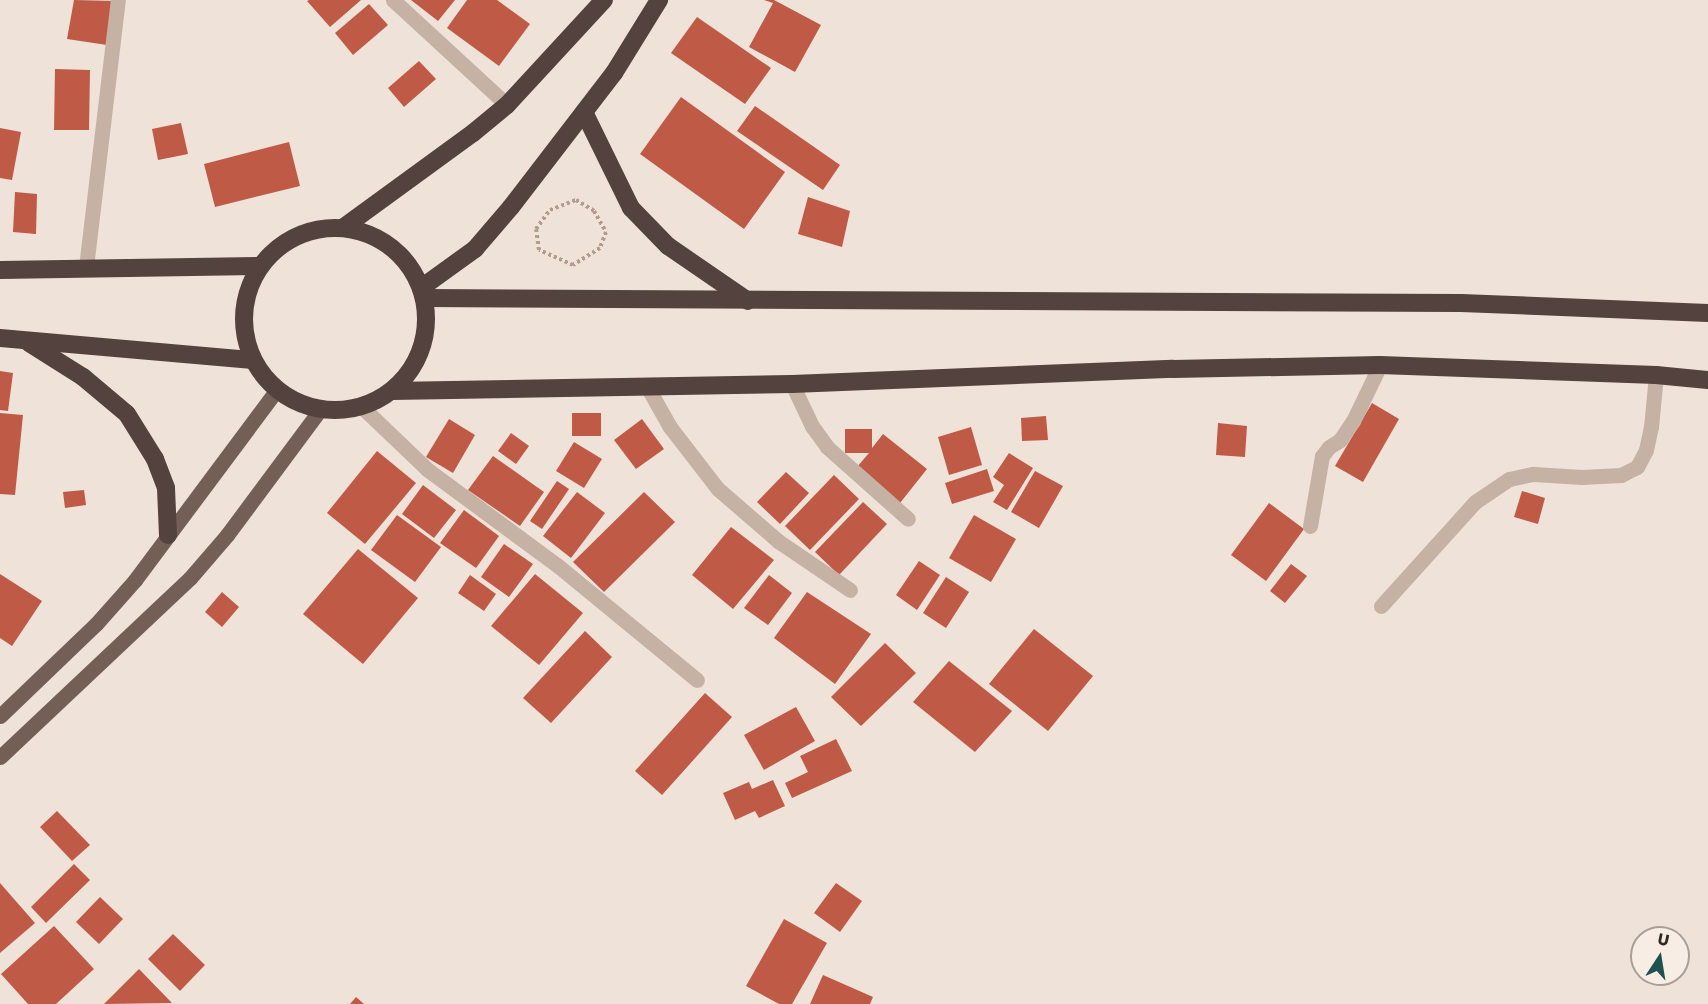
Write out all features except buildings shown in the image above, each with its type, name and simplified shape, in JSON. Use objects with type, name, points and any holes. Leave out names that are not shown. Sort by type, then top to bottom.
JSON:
[{"type":"highway","points":[[344,227],[473,134],[507,105],[604,0]]},
{"type":"highway","points":[[423,293],[475,249],[615,73],[659,0]]},
{"type":"highway","points":[[584,112],[631,208],[668,246],[748,301]]},
{"type":"highway","points":[[344,227],[369,234],[392,247],[409,265],[423,293],[426,333],[415,365],[392,391],[362,407],[319,411],[276,391],[250,360],[241,312],[258,266],[296,235],[344,227]]},
{"type":"highway","points":[[0,270],[258,266]]},
{"type":"highway","points":[[423,293],[748,301],[1097,300],[1461,303],[1708,313]]},
{"type":"highway","points":[[0,338],[29,343],[250,360]]},
{"type":"highway","points":[[29,343],[83,377],[127,414],[155,459],[166,488],[168,535]]},
{"type":"highway","points":[[392,391],[648,388],[1173,369],[1380,365],[1656,375],[1708,380]]},
{"type":"main road","points":[[0,716],[96,624],[135,580],[276,391]]},
{"type":"main road","points":[[0,757],[190,578],[227,535],[319,411]]},
{"type":"street","points":[[86,267],[118,0]]},
{"type":"street","points":[[393,0],[507,105]]},
{"type":"street","points":[[1310,526],[1322,456],[1329,447],[1340,440],[1353,421],[1380,365]]},
{"type":"street","points":[[1381,606],[1475,502],[1509,479],[1533,474],[1582,477],[1621,475],[1637,467],[1646,450],[1651,427],[1656,375]]},
{"type":"street","points":[[792,384],[812,426],[827,447],[908,519]]},
{"type":"street","points":[[648,388],[670,427],[717,489],[778,541],[850,590]]},
{"type":"street","points":[[362,407],[428,470],[557,565],[697,680]]},
{"type":"path","points":[[576,200],[594,211],[606,232],[600,248],[573,265],[539,250],[536,229],[550,210],[576,200]]}]
